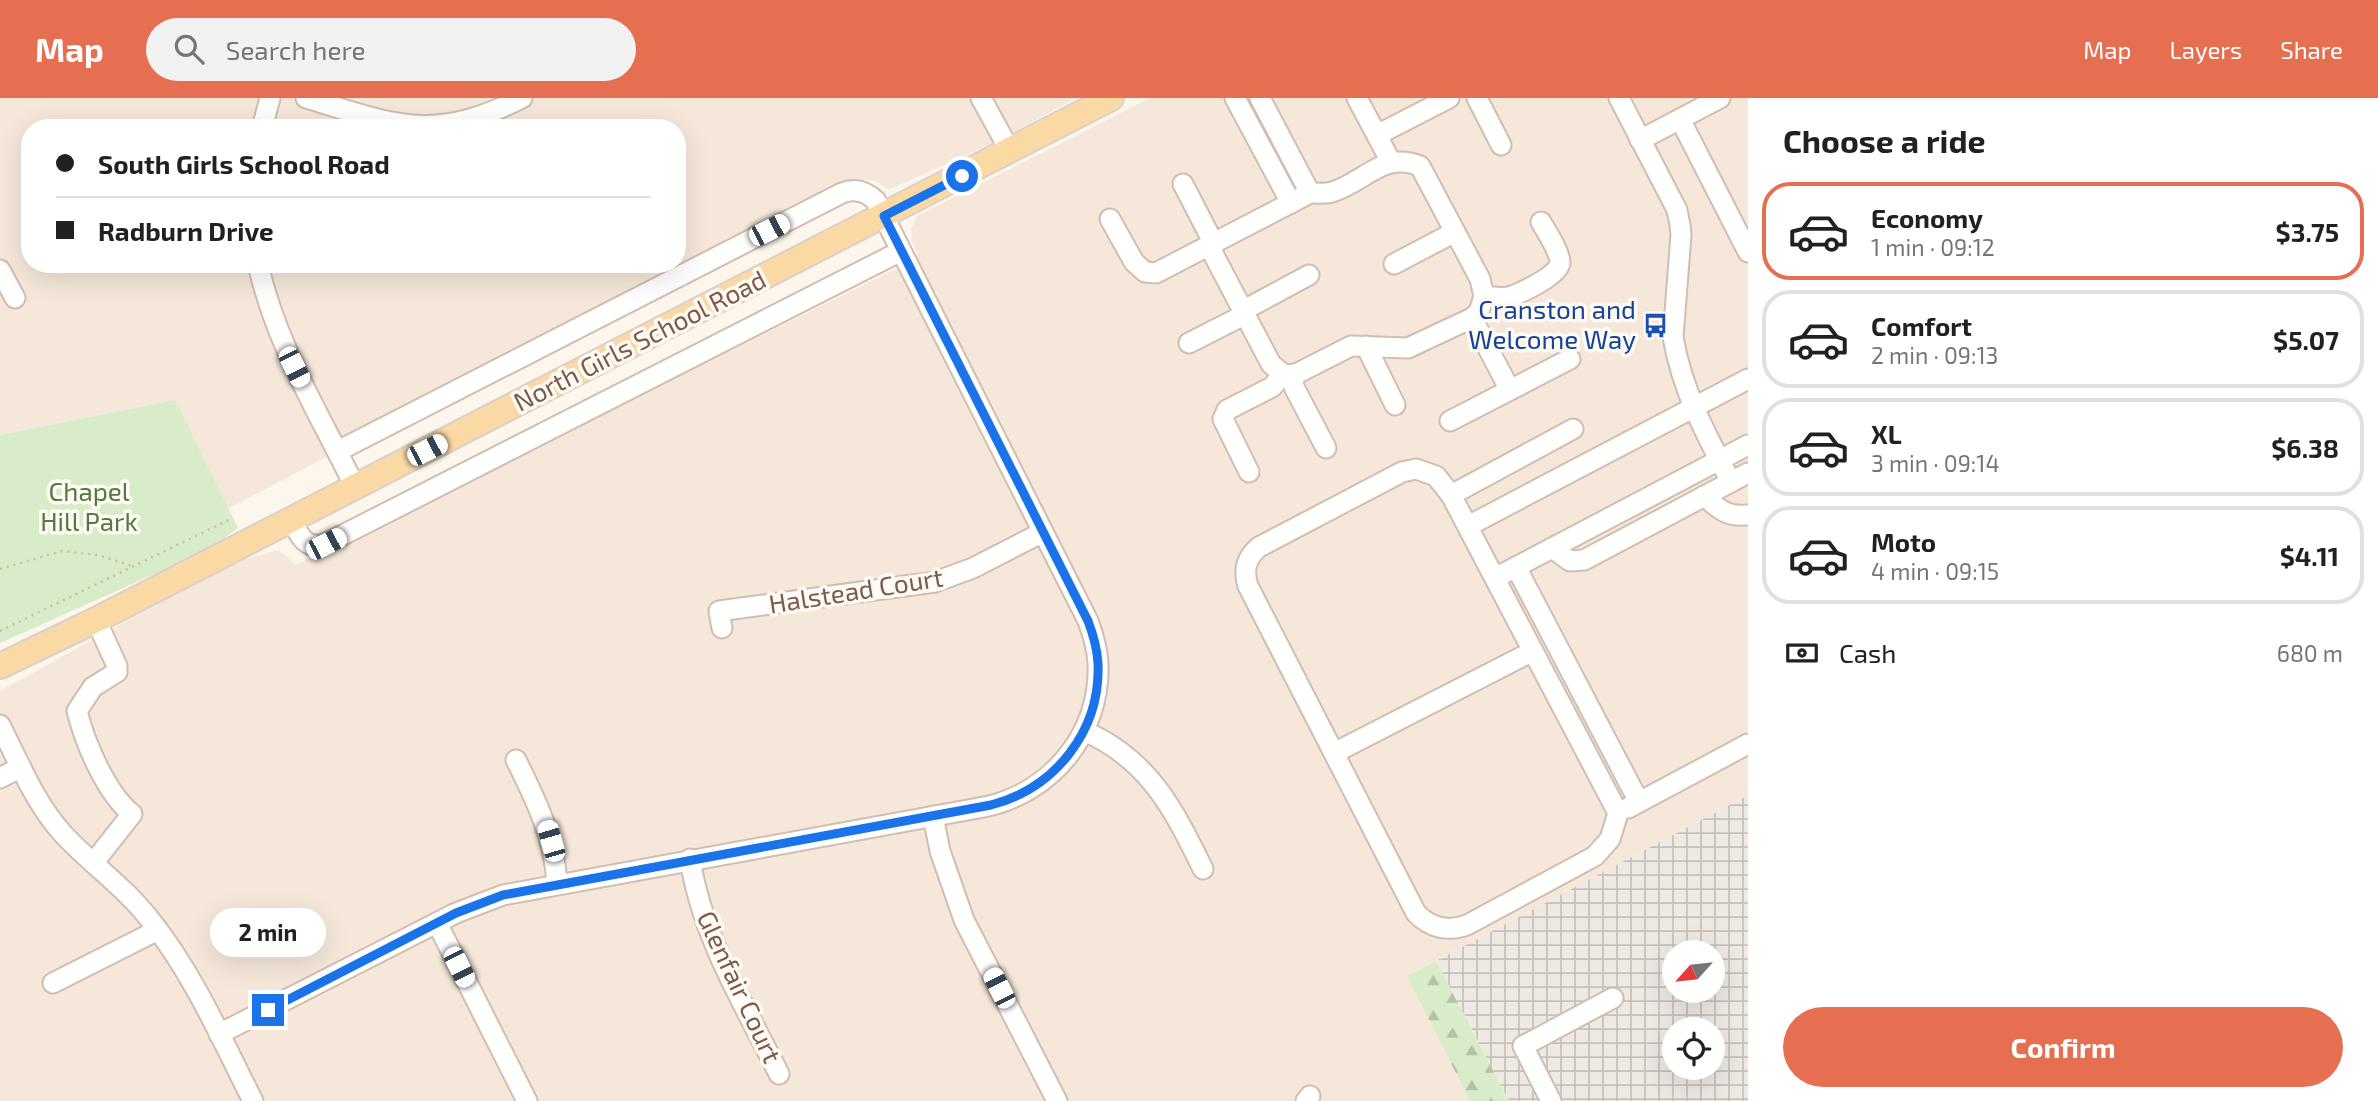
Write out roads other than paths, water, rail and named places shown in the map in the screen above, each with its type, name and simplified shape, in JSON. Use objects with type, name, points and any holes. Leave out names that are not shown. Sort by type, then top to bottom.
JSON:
[{"type":"main road","points":[[884,216],[1111,98]]},
{"type":"main road","name":"North Girls School Road","points":[[0,666],[96,620],[884,216]]},
{"type":"street","points":[[264,119],[270,98]]},
{"type":"street","points":[[306,98],[379,119]]},
{"type":"street","points":[[474,119],[522,98]]},
{"type":"street","points":[[981,98],[1010,151]]},
{"type":"street","points":[[1235,98],[1291,203]]},
{"type":"street","points":[[1260,98],[1310,193]]},
{"type":"street","points":[[1357,98],[1391,162]]},
{"type":"street","points":[[1377,135],[1449,98]]},
{"type":"street","points":[[1477,98],[1501,145]]},
{"type":"street","points":[[1552,548],[1570,561],[1584,561],[1740,478],[1719,460],[1692,408],[1673,337],[1681,235],[1677,211],[1619,98]]},
{"type":"street","points":[[1640,140],[1720,98]]},
{"type":"street","points":[[1680,119],[1748,252]]},
{"type":"street","points":[[1110,219],[1133,262],[1145,272],[1156,273],[1310,193],[1331,192],[1391,162],[1408,162],[1420,166],[1480,279],[1485,296],[1479,312],[1472,318],[1408,348],[1351,346],[1286,375],[1272,387],[1227,410],[1223,419],[1249,472]]},
{"type":"street","points":[[1183,184],[1271,364],[1286,375],[1326,448]]},
{"type":"street","name":"North Girls School Road","points":[[686,273],[842,193],[862,191],[873,197],[884,216]]},
{"type":"street","points":[[219,1034],[437,923],[476,904],[503,895],[998,804],[1031,789],[1064,761],[1084,731],[1097,691],[1098,662],[1095,641],[1088,621],[884,216]]},
{"type":"street","points":[[1485,296],[1512,296],[1554,275],[1560,267],[1560,260],[1541,222]]},
{"type":"street","points":[[1394,264],[1455,232]]},
{"type":"street","name":"North Girls School Road","points":[[291,519],[300,537],[307,544],[326,544],[901,251]]},
{"type":"street","points":[[0,270],[15,298]]},
{"type":"street","points":[[260,273],[281,341],[355,486]]},
{"type":"street","name":"North Girls School Road","points":[[338,451],[686,273]]},
{"type":"street","points":[[1189,343],[1309,275]]},
{"type":"street","points":[[1472,318],[1510,390]]},
{"type":"street","points":[[1366,346],[1395,405]]},
{"type":"street","points":[[1450,421],[1570,359]]},
{"type":"street","points":[[1468,526],[1748,379]]},
{"type":"street","points":[[1451,495],[1573,429]]},
{"type":"street","points":[[1495,578],[1748,445]]},
{"type":"street","points":[[1423,470],[1436,475],[1451,495],[1618,813],[1610,839],[1591,859],[1464,926],[1449,929],[1438,928],[1416,913],[1248,586],[1245,575],[1247,561],[1259,547],[1407,471],[1423,470]]},
{"type":"street","points":[[1704,496],[1720,510],[1735,516],[1746,515]]},
{"type":"street","name":"Halstead Court","points":[[722,628],[719,611],[935,582],[973,568],[1043,532]]},
{"type":"street","points":[[1516,567],[1639,802]]},
{"type":"street","points":[[94,862],[132,814],[102,776],[82,732],[77,711],[93,687],[117,672],[117,666],[96,620]]},
{"type":"street","points":[[1334,753],[1533,651]]},
{"type":"street","points":[[0,725],[38,800],[58,827],[137,903],[158,930],[197,991],[253,1101]]},
{"type":"street","points":[[1084,731],[1120,752],[1152,780],[1179,821],[1203,869]]},
{"type":"street","points":[[1618,813],[1748,744]]},
{"type":"street","points":[[516,760],[545,821],[554,854],[557,883]]},
{"type":"street","points":[[0,778],[21,767]]},
{"type":"street","points":[[933,816],[940,851],[964,920],[1057,1101]]},
{"type":"street","name":"Glenfair Court","points":[[690,859],[697,895],[710,937],[779,1074]]},
{"type":"street","points":[[437,923],[527,1101]]},
{"type":"street","points":[[53,983],[158,930]]},
{"type":"street","points":[[1551,1101],[1523,1046],[1613,998]]},
{"type":"place","name":"Cranston and Welcome Way","points":[[1656,325]]},
{"type":"park label","name":"Chapel Hill Park","points":[[89,507]]}]
